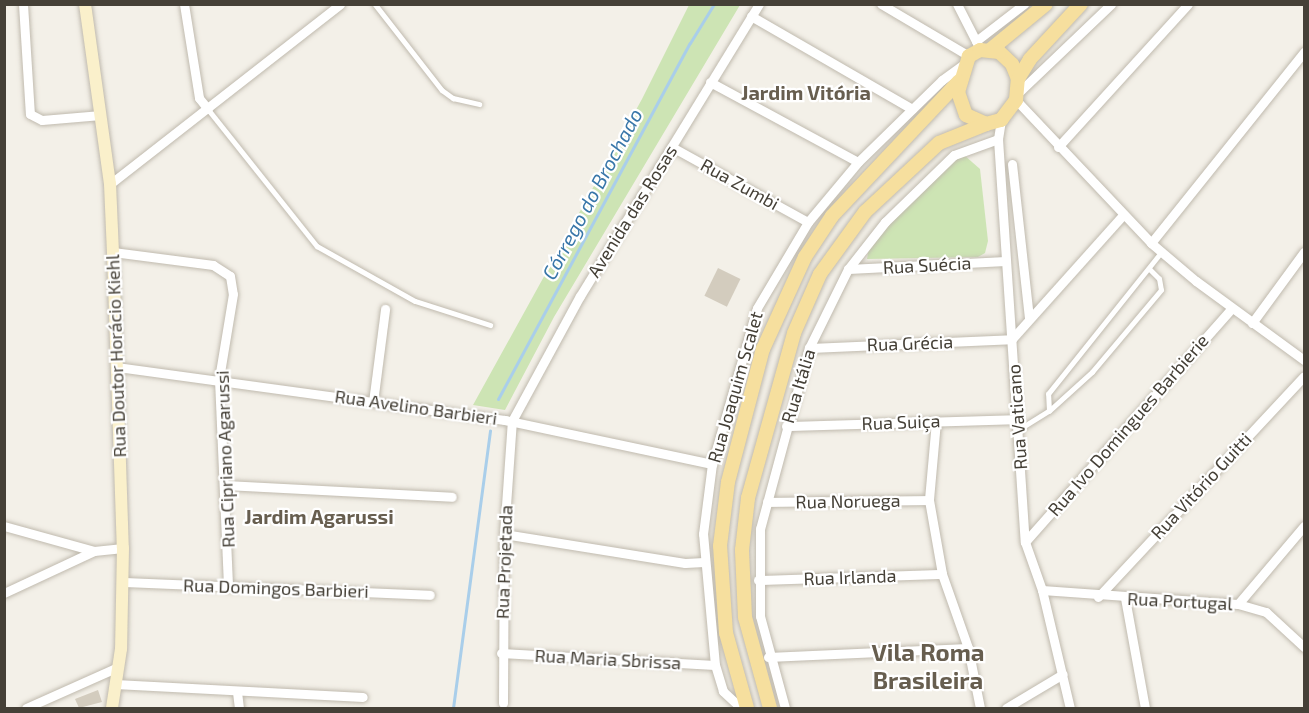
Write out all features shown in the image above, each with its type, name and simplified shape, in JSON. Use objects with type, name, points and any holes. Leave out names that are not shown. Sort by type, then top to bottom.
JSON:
[{"type":"main road","points":[[747,708],[726,633],[720,546],[728,482],[763,349],[805,257],[832,216],[959,81],[976,52],[1046,4]]},
{"type":"main road","points":[[770,708],[745,617],[742,550],[748,498],[794,333],[820,274],[865,212],[939,143],[1001,120],[1045,39],[1081,4]]},
{"type":"main road","points":[[976,52],[1008,59],[1018,91]]},
{"type":"main road","points":[[959,81],[960,105],[966,115],[986,124]]},
{"type":"street","points":[[23,4],[30,114],[42,120],[100,115]]},
{"type":"street","name":"Rua Doutor Horácio Kiehl","points":[[85,4],[110,184],[113,252],[123,582],[118,667],[112,708]]},
{"type":"street","points":[[184,4],[199,98],[208,109]]},
{"type":"street","points":[[110,184],[340,4]]},
{"type":"street","name":"Avenida das Rosas","points":[[512,421],[580,296],[759,4]]},
{"type":"street","points":[[881,4],[976,52]]},
{"type":"street","points":[[957,4],[976,52]]},
{"type":"street","name":"Rua Joaquim Scalet","points":[[741,708],[723,691],[715,665],[703,534],[712,465],[757,308],[808,222],[858,162],[1024,4]]},
{"type":"street","points":[[1111,4],[1018,91],[1058,147],[1122,216],[1151,243],[1232,308],[1305,360]]},
{"type":"street","points":[[1058,147],[1188,4]]},
{"type":"street","points":[[751,16],[912,109]]},
{"type":"street","points":[[1151,243],[1305,52]]},
{"type":"street","points":[[710,82],[858,162]]},
{"type":"street","name":"Rua Vaticano","points":[[1001,120],[998,139],[1025,542],[1042,590],[1070,708]]},
{"type":"street","name":"Rua Itália","points":[[785,708],[768,657],[758,580],[760,529],[786,426],[809,348],[848,269],[931,173],[954,155],[998,139]]},
{"type":"street","name":"Rua Zumbi","points":[[672,147],[808,222]]},
{"type":"street","points":[[1012,164],[1029,318]]},
{"type":"street","points":[[1012,339],[1122,216]]},
{"type":"street","name":"Rua Cipriano Agarussi","points":[[113,252],[213,265],[230,276],[233,294],[219,379],[228,585]]},
{"type":"street","points":[[1252,323],[1305,252]]},
{"type":"street","name":"Rua Suécia","points":[[848,269],[1006,261]]},
{"type":"street","name":"Rua Ivo Domingues Barbierie","points":[[1025,542],[1232,308]]},
{"type":"street","points":[[373,402],[385,309]]},
{"type":"street","name":"Rua Grécia","points":[[809,348],[1012,339]]},
{"type":"street","name":"Rua Avelino Barbieri","points":[[117,367],[219,379],[512,421],[712,465]]},
{"type":"street","name":"Rua Vitório Guitti","points":[[1098,597],[1305,376]]},
{"type":"street","name":"Rua Suiça","points":[[786,426],[1017,419]]},
{"type":"street","name":"Rua Projetada","points":[[503,703],[501,653],[504,534],[512,421]]},
{"type":"street","points":[[936,421],[929,500],[942,574],[968,648],[980,708]]},
{"type":"street","points":[[225,485],[452,497]]},
{"type":"street","name":"Rua Noruega","points":[[766,502],[929,500]]},
{"type":"street","points":[[4,526],[94,551]]},
{"type":"street","points":[[1238,604],[1305,526]]},
{"type":"street","points":[[504,534],[685,563],[704,562]]},
{"type":"street","points":[[4,593],[94,551],[123,548]]},
{"type":"street","name":"Rua Irlanda","points":[[758,580],[942,574]]},
{"type":"street","name":"Rua Domingos Barbieri","points":[[123,582],[430,595]]},
{"type":"street","name":"Rua Portugal","points":[[1042,590],[1098,597],[1238,604],[1266,612],[1305,647]]},
{"type":"street","points":[[1125,598],[1144,708]]},
{"type":"street","points":[[768,657],[968,648]]},
{"type":"street","name":"Rua Maria Sbrissa","points":[[501,653],[715,665]]},
{"type":"street","points":[[26,708],[118,667]]},
{"type":"street","points":[[1006,708],[1063,674]]},
{"type":"street","points":[[115,684],[363,697]]},
{"type":"street","points":[[237,692],[239,708]]},
{"type":"street","points":[[348,696],[350,708]]},
{"type":"lane","points":[[375,4],[442,90],[453,98],[479,104]]},
{"type":"lane","points":[[208,109],[317,246],[415,301],[490,325]]},
{"type":"lane","points":[[1049,411],[1048,394],[1162,251]]},
{"type":"lane","points":[[1018,430],[1049,411],[1092,372],[1161,290],[1159,279],[1149,269]]},
{"type":"green space","points":[[689,5],[740,5],[554,317],[505,410],[473,405],[642,99]]},
{"type":"green space","points":[[964,155],[980,169],[988,241],[985,253],[978,257],[867,259],[869,248],[918,193],[953,160]]},
{"type":"building","points":[[718,268],[740,279],[727,307],[704,296]]},
{"type":"building","points":[[98,690],[102,702],[79,708],[75,699]]},
{"type":"waterway","name":"Córrego do Brochado","points":[[498,399],[690,43],[714,4]]},
{"type":"waterway","name":"Córrego do Brochado","points":[[453,708],[490,430]]},
{"type":"district","name":"Jardim Vitória","points":[[806,92]]},
{"type":"district","name":"Jardim Agarussi","points":[[319,516]]},
{"type":"district","name":"Vila Roma Brasileira","points":[[928,666]]}]
